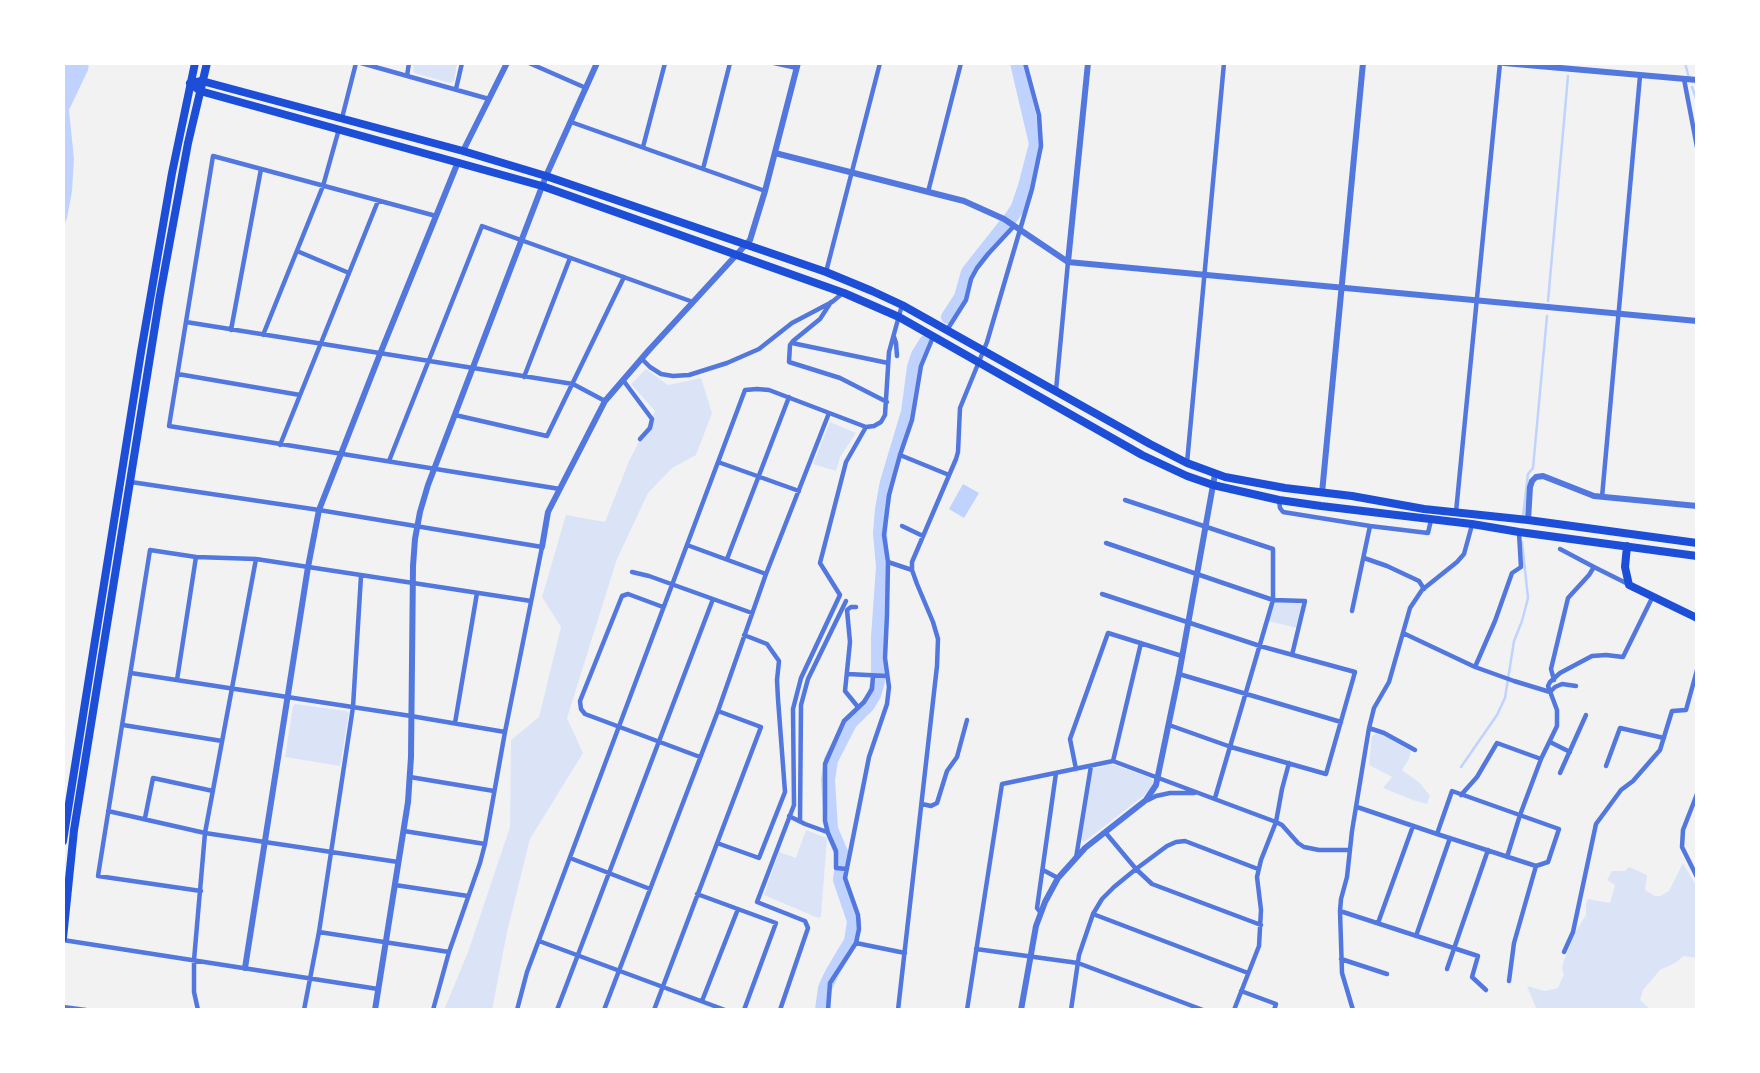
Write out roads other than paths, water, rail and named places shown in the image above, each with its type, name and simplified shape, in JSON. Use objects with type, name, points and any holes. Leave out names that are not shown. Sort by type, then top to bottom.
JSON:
[{"type":"main road","points":[[63,841],[141,352],[172,173],[195,63]]},
{"type":"main road","points":[[63,939],[78,803],[160,295],[188,143],[207,63]]},
{"type":"main road","points":[[190,83],[202,81],[463,151],[546,176],[826,272],[902,305],[1150,444],[1215,474],[1285,488],[1424,509],[1697,543]]},
{"type":"main road","points":[[190,83],[200,91],[542,186],[844,293],[899,317],[1142,455],[1213,485],[1279,500],[1697,556]]},
{"type":"main road","points":[[1627,547],[1625,567],[1629,585],[1697,618]]},
{"type":"street","points":[[341,119],[359,63],[489,99]]},
{"type":"street","points":[[407,76],[409,63]]},
{"type":"street","points":[[456,89],[462,63]]},
{"type":"street","points":[[463,151],[507,63]]},
{"type":"street","points":[[529,63],[586,88]]},
{"type":"street","points":[[375,1010],[410,777],[413,583],[417,526],[424,498],[521,240],[546,176],[597,63]]},
{"type":"street","points":[[643,147],[665,63]]},
{"type":"street","points":[[703,169],[730,63]]},
{"type":"street","points":[[432,1010],[485,844],[548,512],[605,401],[641,358],[746,245],[752,235],[797,66],[774,63]]},
{"type":"street","points":[[826,272],[880,63]]},
{"type":"street","points":[[928,192],[961,63]]},
{"type":"street","points":[[898,1010],[937,666],[937,639],[933,622],[912,570],[912,562],[958,452],[960,408],[984,351],[1012,224],[1041,146],[1039,115],[1025,63]]},
{"type":"street","points":[[1056,392],[1088,63]]},
{"type":"street","points":[[1187,463],[1224,63]]},
{"type":"street","points":[[1322,493],[1363,63]]},
{"type":"street","points":[[1456,512],[1502,63],[1697,80]]},
{"type":"street","points":[[1602,497],[1640,76]]},
{"type":"street","points":[[1684,79],[1697,147]]},
{"type":"street","points":[[571,122],[765,191]]},
{"type":"street","points":[[263,335],[323,186],[339,129]]},
{"type":"street","points":[[775,153],[964,201],[1012,224],[1068,262],[1697,321]]},
{"type":"street","points":[[436,216],[213,156],[169,426],[560,489]]},
{"type":"street","points":[[245,968],[319,510],[458,162]]},
{"type":"street","points":[[231,330],[261,169]]},
{"type":"street","points":[[280,444],[378,201]]},
{"type":"street","points":[[947,330],[966,300],[977,268],[1012,224]]},
{"type":"street","points":[[389,461],[482,226],[693,302]]},
{"type":"street","points":[[297,251],[349,273]]},
{"type":"street","points":[[524,377],[570,258]]},
{"type":"street","points":[[455,415],[547,436],[624,277]]},
{"type":"street","points":[[641,358],[661,374],[673,376],[689,375],[727,363],[759,349],[792,323],[844,293]]},
{"type":"street","points":[[832,302],[820,319],[790,345],[789,362],[840,378],[887,402]]},
{"type":"street","points":[[517,1010],[538,941],[745,390],[769,390],[866,427],[881,422],[887,402],[889,352],[902,305]]},
{"type":"street","points":[[186,322],[573,384],[605,401]]},
{"type":"street","points":[[893,336],[897,356]]},
{"type":"street","points":[[828,1010],[830,983],[856,943],[859,929],[858,915],[845,878],[843,861],[869,757],[887,705],[889,687],[885,658],[888,562],[884,535],[889,495],[912,420],[921,366],[934,337]]},
{"type":"street","points":[[792,343],[888,363]]},
{"type":"street","points":[[178,374],[300,395]]},
{"type":"street","points":[[623,380],[652,419],[650,428],[640,439]]},
{"type":"street","points":[[727,559],[789,397]]},
{"type":"street","points":[[604,1010],[718,711],[766,574],[829,413]]},
{"type":"street","points":[[780,1010],[808,928],[804,921],[757,902],[794,805],[793,709],[801,678],[840,595],[820,563],[846,463],[866,427]]},
{"type":"street","points":[[900,455],[949,475]]},
{"type":"street","points":[[718,463],[799,491]]},
{"type":"street","points":[[1021,1010],[1036,926],[1040,912],[1058,878],[1105,832],[1150,796],[1158,778],[1215,474]]},
{"type":"street","points":[[1528,520],[1530,487],[1536,477],[1542,476],[1594,496],[1697,506]]},
{"type":"street","points":[[130,482],[542,547]]},
{"type":"street","points":[[1125,500],[1273,548],[1273,600],[1215,798]]},
{"type":"street","points":[[1279,500],[1283,512],[1370,526],[1428,533],[1431,520]]},
{"type":"street","points":[[1353,1010],[1343,982],[1340,911],[1369,727],[1374,708],[1389,682],[1410,608],[1424,589],[1464,554],[1475,514]]},
{"type":"street","points":[[902,526],[923,536]]},
{"type":"street","points":[[1352,611],[1370,526]]},
{"type":"street","points":[[1475,667],[1512,573],[1521,567],[1519,532]]},
{"type":"street","points":[[1106,543],[1273,600],[1305,601],[1293,655]]},
{"type":"street","points":[[687,545],[766,574]]},
{"type":"street","points":[[201,891],[98,876],[150,550],[196,557],[256,559],[531,601]]},
{"type":"street","points":[[1560,550],[1629,585]]},
{"type":"street","points":[[177,680],[196,557]]},
{"type":"street","points":[[1364,558],[1419,582],[1424,589]]},
{"type":"street","points":[[198,1010],[194,992],[194,960],[205,833],[256,559]]},
{"type":"street","points":[[888,562],[912,570]]},
{"type":"street","points":[[1554,680],[1551,669],[1568,598],[1594,567]]},
{"type":"street","points":[[632,572],[752,613]]},
{"type":"street","points":[[304,1010],[319,932],[354,707],[361,576]]},
{"type":"street","points":[[455,723],[477,593]]},
{"type":"street","points":[[663,607],[628,594],[622,596],[580,701],[581,709],[585,714],[700,757]]},
{"type":"street","points":[[1102,594],[1260,646],[1354,672],[1326,774],[1231,747],[1168,725]]},
{"type":"street","points":[[1507,857],[1541,760],[1558,726],[1555,704],[1548,686],[1550,682],[1560,673],[1592,656],[1623,657],[1653,596]]},
{"type":"street","points":[[557,1010],[713,599]]},
{"type":"street","points":[[800,821],[801,705],[808,679],[845,601]]},
{"type":"street","points":[[856,607],[848,610],[850,642],[845,691],[858,707]]},
{"type":"street","points":[[1076,769],[1070,739],[1108,633],[1182,656]]},
{"type":"street","points":[[1403,633],[1475,667],[1550,692]]},
{"type":"street","points":[[717,843],[759,858],[785,792],[777,689],[779,661],[767,644],[744,635]]},
{"type":"street","points":[[1112,761],[1142,643]]},
{"type":"street","points":[[1564,951],[1573,932],[1596,824],[1621,790],[1633,781],[1660,750],[1672,711],[1686,710],[1697,670]]},
{"type":"street","points":[[131,673],[505,732]]},
{"type":"street","points":[[848,674],[886,676]]},
{"type":"street","points":[[1179,674],[1341,722]]},
{"type":"street","points":[[843,861],[836,851],[825,821],[825,764],[844,721],[864,702],[872,689],[874,676]]},
{"type":"street","points":[[1550,692],[1562,684],[1576,686]]},
{"type":"street","points":[[654,1010],[761,727],[718,711]]},
{"type":"street","points":[[1560,773],[1586,715]]},
{"type":"street","points":[[922,804],[932,806],[937,803],[947,771],[957,757],[967,720]]},
{"type":"street","points":[[123,725],[222,741]]},
{"type":"street","points":[[1369,727],[1415,750]]},
{"type":"street","points":[[1606,766],[1620,728],[1664,738]]},
{"type":"street","points":[[1550,742],[1570,752]]},
{"type":"street","points":[[1461,794],[1477,777],[1497,743],[1541,760]]},
{"type":"street","points":[[967,1010],[1002,784],[1112,761],[1276,822],[1304,847],[1350,850]]},
{"type":"street","points":[[1234,1010],[1259,946],[1261,925],[1258,869],[1276,822],[1289,764]]},
{"type":"street","points":[[1076,858],[1091,766]]},
{"type":"street","points":[[1040,912],[1037,908],[1056,773]]},
{"type":"street","points":[[410,777],[494,790]]},
{"type":"street","points":[[145,818],[153,778],[213,791]]},
{"type":"street","points":[[1357,807],[1437,834],[1536,866],[1548,862],[1559,830],[1452,791],[1437,834]]},
{"type":"street","points":[[1140,805],[1156,796],[1177,792],[1215,798]]},
{"type":"street","points":[[1697,794],[1682,838],[1682,847],[1697,877]]},
{"type":"street","points":[[108,810],[205,833],[398,862]]},
{"type":"street","points":[[789,816],[828,833]]},
{"type":"street","points":[[1378,923],[1413,826]]},
{"type":"street","points":[[404,831],[485,844]]},
{"type":"street","points":[[1105,832],[1152,884],[1261,925]]},
{"type":"street","points":[[1416,936],[1450,838]]},
{"type":"street","points":[[1071,1010],[1078,963],[1093,914],[1102,899],[1136,869],[1167,846],[1185,841],[1258,869]]},
{"type":"street","points":[[1447,969],[1488,850]]},
{"type":"street","points":[[570,858],[650,889]]},
{"type":"street","points":[[843,861],[836,868],[844,869]]},
{"type":"street","points":[[1509,981],[1514,943],[1536,866]]},
{"type":"street","points":[[1043,870],[1058,878]]},
{"type":"street","points":[[395,885],[468,897]]},
{"type":"street","points":[[697,894],[776,923],[744,1010]]},
{"type":"street","points":[[702,1001],[738,909]]},
{"type":"street","points":[[1340,911],[1478,956],[1472,977],[1486,990]]},
{"type":"street","points":[[1093,914],[1248,973]]},
{"type":"street","points":[[319,932],[449,952]]},
{"type":"street","points":[[63,939],[379,989]]},
{"type":"street","points":[[538,941],[725,1010]]},
{"type":"street","points":[[856,943],[905,953]]},
{"type":"street","points":[[976,949],[1078,963],[1203,1010]]},
{"type":"street","points":[[1341,959],[1387,974]]},
{"type":"street","points":[[1241,992],[1276,1004],[1274,1010]]},
{"type":"street","points":[[63,1007],[86,1010]]},
{"type":"water","points":[[63,63],[89,63],[69,110],[74,159],[72,191],[63,227]]},
{"type":"water","points":[[963,484],[979,493],[964,518],[949,509]]},
{"type":"waterway","points":[[948,317],[961,297],[968,272],[1013,215],[1025,186],[1036,144],[1017,63]]},
{"type":"waterway","points":[[1685,63],[1689,78]]},
{"type":"waterway","points":[[1548,301],[1568,76]]},
{"type":"waterway","points":[[1692,87],[1697,101]]},
{"type":"waterway","points":[[1523,517],[1528,474],[1533,468],[1547,316]]},
{"type":"waterway","points":[[822,1010],[825,988],[851,941],[854,921],[840,880],[843,857],[831,829],[828,780],[831,760],[850,723],[874,695],[878,681],[883,567],[880,533],[882,509],[887,482],[908,412],[914,367],[926,342]]},
{"type":"waterway","points":[[1461,767],[1497,715],[1505,698],[1514,641],[1528,598],[1522,542]]}]
